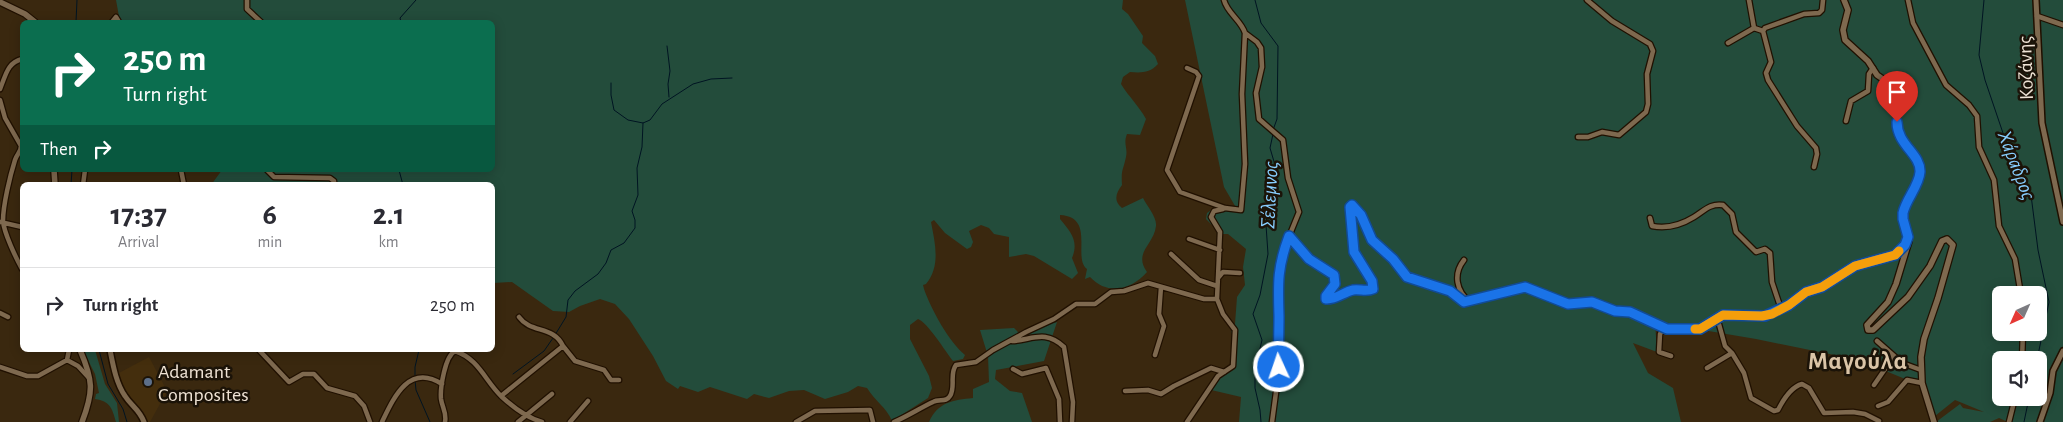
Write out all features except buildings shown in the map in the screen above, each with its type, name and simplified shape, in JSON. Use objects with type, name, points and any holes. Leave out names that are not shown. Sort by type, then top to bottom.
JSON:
[{"type":"main road","points":[[1844,0],[1848,10],[1843,30],[1844,37],[1868,61],[1877,75],[1897,89],[1899,100],[1897,132],[1919,167],[1919,176],[1903,213],[1908,247],[1891,297],[1866,326],[1868,330],[1872,331],[1904,302],[1930,266],[1940,243],[1944,239],[1949,240],[1953,245],[1924,339],[1921,370],[1922,383],[1934,422]]},
{"type":"main road","points":[[0,2],[32,20]]},
{"type":"main road","points":[[81,352],[92,388],[90,401],[82,422]]},
{"type":"street","points":[[247,0],[247,8],[259,20]]},
{"type":"street","points":[[1187,68],[1196,72],[1199,76],[1167,170],[1180,192],[1226,208],[1239,210],[1242,207],[1245,164],[1242,94],[1245,33],[1242,26],[1227,9],[1224,0]]},
{"type":"street","points":[[1578,137],[1588,137],[1602,132],[1619,135],[1644,115],[1648,104],[1647,69],[1653,51],[1650,44],[1612,21],[1587,0]]},
{"type":"street","points":[[1749,0],[1754,28]]},
{"type":"street","points":[[1763,31],[1766,28],[1804,14],[1819,13],[1822,10],[1823,0]]},
{"type":"street","points":[[1908,0],[1914,23],[1946,85],[1969,105],[1977,116],[1979,146],[1994,180],[1999,226],[2015,259],[2020,286]]},
{"type":"street","name":"Κοζάνης","points":[[2036,0],[2042,123],[2063,222]]},
{"type":"street","points":[[2037,16],[2063,24]]},
{"type":"street","points":[[1728,43],[1754,28],[1763,31]]},
{"type":"street","points":[[1763,31],[1771,62],[1766,73],[1768,80],[1797,126],[1816,148],[1817,154],[1814,168]]},
{"type":"street","points":[[1245,33],[1257,42],[1261,48],[1262,67],[1256,93],[1258,115],[1260,121],[1283,140],[1288,178],[1299,212],[1281,257],[1278,280],[1279,317],[1277,353],[1279,370],[1272,422]]},
{"type":"street","points":[[0,89],[9,66],[14,61],[20,60]]},
{"type":"street","points":[[1846,122],[1851,101],[1868,91],[1869,74],[1873,68]]},
{"type":"street","points":[[0,70],[6,74]]},
{"type":"street","points":[[0,100],[5,118],[20,144]]},
{"type":"street","points":[[20,151],[15,158],[2,222],[20,264]]},
{"type":"street","points":[[269,172],[274,177],[330,178],[334,182]]},
{"type":"street","points":[[1289,236],[1309,259],[1334,275],[1335,284],[1326,296],[1326,299],[1331,299],[1353,290],[1372,290],[1374,287],[1354,252],[1350,207],[1354,205],[1361,215],[1372,240],[1393,259],[1407,277],[1450,291],[1462,301],[1470,302],[1525,287],[1568,304],[1592,302],[1615,311],[1630,312],[1664,328],[1697,329],[1717,318],[1731,314],[1765,316],[1781,309],[1806,292],[1822,287],[1855,266],[1895,255],[1905,245],[1908,237]]},
{"type":"street","points":[[1650,218],[1652,226],[1669,227],[1680,224],[1695,216],[1708,206],[1722,205],[1732,214],[1736,232],[1756,252],[1765,249],[1770,253],[1772,282],[1781,309]]},
{"type":"street","points":[[1187,422],[1218,376],[1233,366],[1235,333],[1233,326],[1220,309],[1217,299],[1220,231],[1211,215],[1216,210],[1226,208]]},
{"type":"street","points":[[2,222],[20,226]]},
{"type":"street","points":[[1189,239],[1220,250]]},
{"type":"street","points":[[1171,254],[1199,280],[1217,284]]},
{"type":"street","points":[[1464,260],[1459,269],[1457,284],[1460,293],[1470,302]]},
{"type":"street","points":[[1217,284],[1222,272],[1240,273]]},
{"type":"street","points":[[894,422],[934,401],[944,401],[948,398],[952,391],[955,366],[976,362],[989,352],[1054,319],[1076,304],[1095,304],[1111,292],[1124,291],[1148,283],[1204,299],[1217,299]]},
{"type":"street","points":[[1154,354],[1164,325],[1160,314],[1161,287]]},
{"type":"street","points":[[0,312],[8,317]]},
{"type":"street","points":[[519,318],[526,324],[549,332],[559,339],[575,361],[604,370],[612,380],[619,380]]},
{"type":"street","points":[[1717,318],[1725,346],[1732,353],[1744,373],[1751,398],[1774,411],[1778,410],[1782,402],[1796,386],[1802,384],[1809,388],[1824,413],[1853,412],[1865,414],[1880,422]]},
{"type":"street","points":[[1664,328],[1660,334],[1659,352],[1671,356]]},
{"type":"street","points":[[1010,341],[1038,336],[1056,342],[1064,348],[1073,402],[1072,422]]},
{"type":"street","points":[[1876,341],[1902,364],[1921,370]]},
{"type":"street","points":[[501,396],[563,346]]},
{"type":"street","points":[[2040,422],[2050,393],[2053,371],[2063,351]]},
{"type":"street","points":[[0,367],[27,376],[38,376],[67,360],[69,352]]},
{"type":"street","points":[[111,352],[120,386],[126,397],[140,412],[144,422]]},
{"type":"street","points":[[261,352],[289,382],[303,374],[309,373],[320,379],[327,388],[355,396],[364,406],[370,422]]},
{"type":"street","points":[[445,422],[446,417],[441,397],[442,384],[448,357],[452,352]]},
{"type":"street","points":[[459,352],[476,363],[501,396],[526,415],[542,422]]},
{"type":"street","points":[[1708,368],[1732,353]]},
{"type":"street","points":[[1874,385],[1894,356]]},
{"type":"street","points":[[67,360],[78,366],[90,379]]},
{"type":"street","points":[[1013,368],[1022,374],[1046,368],[1059,399],[1060,422]]},
{"type":"street","points":[[1125,391],[1148,390],[1161,394],[1211,368],[1224,372]]},
{"type":"street","points":[[382,422],[397,392],[415,380],[429,377],[442,384]]},
{"type":"street","points":[[1878,406],[1888,402],[1906,381],[1922,383]]},
{"type":"street","points":[[518,422],[552,394]]},
{"type":"street","points":[[570,422],[588,401]]},
{"type":"street","points":[[2009,422],[2013,406]]},
{"type":"street","points":[[796,422],[815,411],[870,410],[873,422]]},
{"type":"shaded area","points":[[149,357],[167,391],[150,422],[145,422],[142,411],[122,388],[117,374]]},
{"type":"green space","points":[[116,0],[1123,0],[1122,9],[1128,14],[1143,36],[1142,43],[1155,56],[1158,64],[1145,72],[1130,72],[1123,77],[1121,84],[1146,119],[1140,135],[1127,134],[1122,185],[1116,200],[1122,208],[1143,198],[1155,219],[1154,233],[1142,259],[1147,272],[1127,287],[1112,289],[1104,287],[1090,277],[1085,279],[1087,269],[1083,264],[1080,230],[1077,223],[1071,217],[1060,215],[1060,219],[1073,237],[1075,247],[1072,258],[1078,273],[1072,279],[1034,256],[1026,254],[1009,257],[1009,237],[994,234],[989,228],[981,225],[969,231],[973,242],[971,247],[967,249],[945,233],[934,220],[931,222],[936,254],[934,270],[926,284],[923,285],[941,325],[965,355],[963,359],[953,361],[922,322],[918,319],[910,325],[910,339],[929,376],[932,388],[928,398],[892,421],[867,388],[858,386],[848,392],[825,399],[804,390],[789,391],[769,398],[754,394],[747,399],[710,387],[698,392],[680,386],[678,389],[666,381],[653,356],[629,319],[615,304],[600,299],[569,312],[553,311],[512,282],[495,283],[495,182],[213,182],[221,172],[495,172],[495,20],[120,20]]},
{"type":"green space","points":[[1185,0],[2063,0],[2063,422],[2008,422],[1999,418],[1990,422],[1936,422],[1960,404],[1963,408],[1984,412],[1955,400],[1935,416],[1927,388],[1859,360],[1756,339],[1655,322],[1657,352],[1633,343],[1648,373],[1673,388],[1681,422],[1239,422],[1241,397],[1207,389],[1219,372],[1229,369],[1232,359],[1232,335],[1229,325],[1235,324],[1237,297],[1245,285],[1243,267],[1246,249],[1228,234],[1217,234],[1216,229],[1206,219],[1207,213],[1214,208],[1232,212],[1238,211],[1224,187]]},
{"type":"green space","points":[[1057,322],[1044,361],[996,370],[995,379],[1010,391],[1022,393],[1032,422],[929,422],[942,406],[953,401],[973,398],[973,389],[989,382],[988,356],[980,330],[1014,328],[1019,333]]},
{"type":"green space","points":[[84,352],[96,352],[105,384],[117,403],[119,422],[116,422],[112,409],[107,403],[95,399],[96,394],[99,393],[95,374]]},
{"type":"waterway","points":[[76,20],[77,0]]},
{"type":"waterway","points":[[400,20],[400,18],[416,0]]},
{"type":"waterway","name":"Σέλεμνος","points":[[1255,0],[1261,23],[1278,46],[1277,119],[1273,130]]},
{"type":"waterway","name":"Χάραδρος","points":[[1984,0],[1979,55],[1985,80],[2005,139],[2031,195],[2038,250],[2049,302],[2039,351]]},
{"type":"waterway","points":[[667,46],[670,71],[669,97]]},
{"type":"waterway","points":[[611,83],[614,110],[628,120],[643,123],[650,120],[662,104],[693,84],[711,79],[732,78]]},
{"type":"waterway","points":[[555,335],[566,317],[568,300],[575,291],[598,274],[606,263],[611,250],[624,243],[635,228],[632,211],[638,195],[637,168],[642,147],[643,123]]},
{"type":"waterway","name":"Σέλεμνος","points":[[1261,422],[1255,388],[1255,370],[1262,340],[1253,314],[1260,295],[1268,254],[1266,225],[1269,190],[1275,165],[1270,148],[1273,134]]},
{"type":"waterway","points":[[71,182],[72,172]]},
{"type":"waterway","points":[[400,172],[402,182]]},
{"type":"waterway","points":[[513,374],[544,351],[553,338]]},
{"type":"waterway","points":[[100,352],[108,384],[123,409],[127,422]]},
{"type":"waterway","points":[[415,376],[419,352]]},
{"type":"waterway","points":[[415,380],[416,390],[430,422]]},
{"type":"waterway","name":"Χάραδρος","points":[[2024,422],[2027,406]]},
{"type":"slow traffic","points":[[1695,329],[1700,329],[1723,315],[1765,316],[1772,314],[1789,305],[1806,292],[1822,287],[1855,266],[1895,255],[1899,251]]},
{"type":"place","name":"Adamant Composites","points":[[148,382]]},
{"type":"district","name":"Μαγούλα","points":[[1858,360]]},
{"type":"route","points":[[1279,367],[1277,353],[1279,317],[1277,300],[1278,271],[1289,236],[1309,259],[1334,275],[1336,281],[1326,299],[1328,300],[1353,290],[1370,291],[1374,287],[1374,284],[1355,255],[1352,245],[1350,207],[1352,205],[1361,215],[1368,235],[1398,264],[1405,276],[1409,279],[1450,291],[1459,300],[1464,302],[1520,290],[1525,287],[1568,304],[1592,302],[1615,311],[1630,312],[1667,329],[1700,329],[1723,315],[1765,316],[1772,314],[1789,305],[1806,292],[1822,287],[1849,269],[1860,264],[1895,255],[1905,245],[1908,237],[1903,219],[1904,207],[1920,172],[1918,162],[1899,137],[1897,122]]}]
